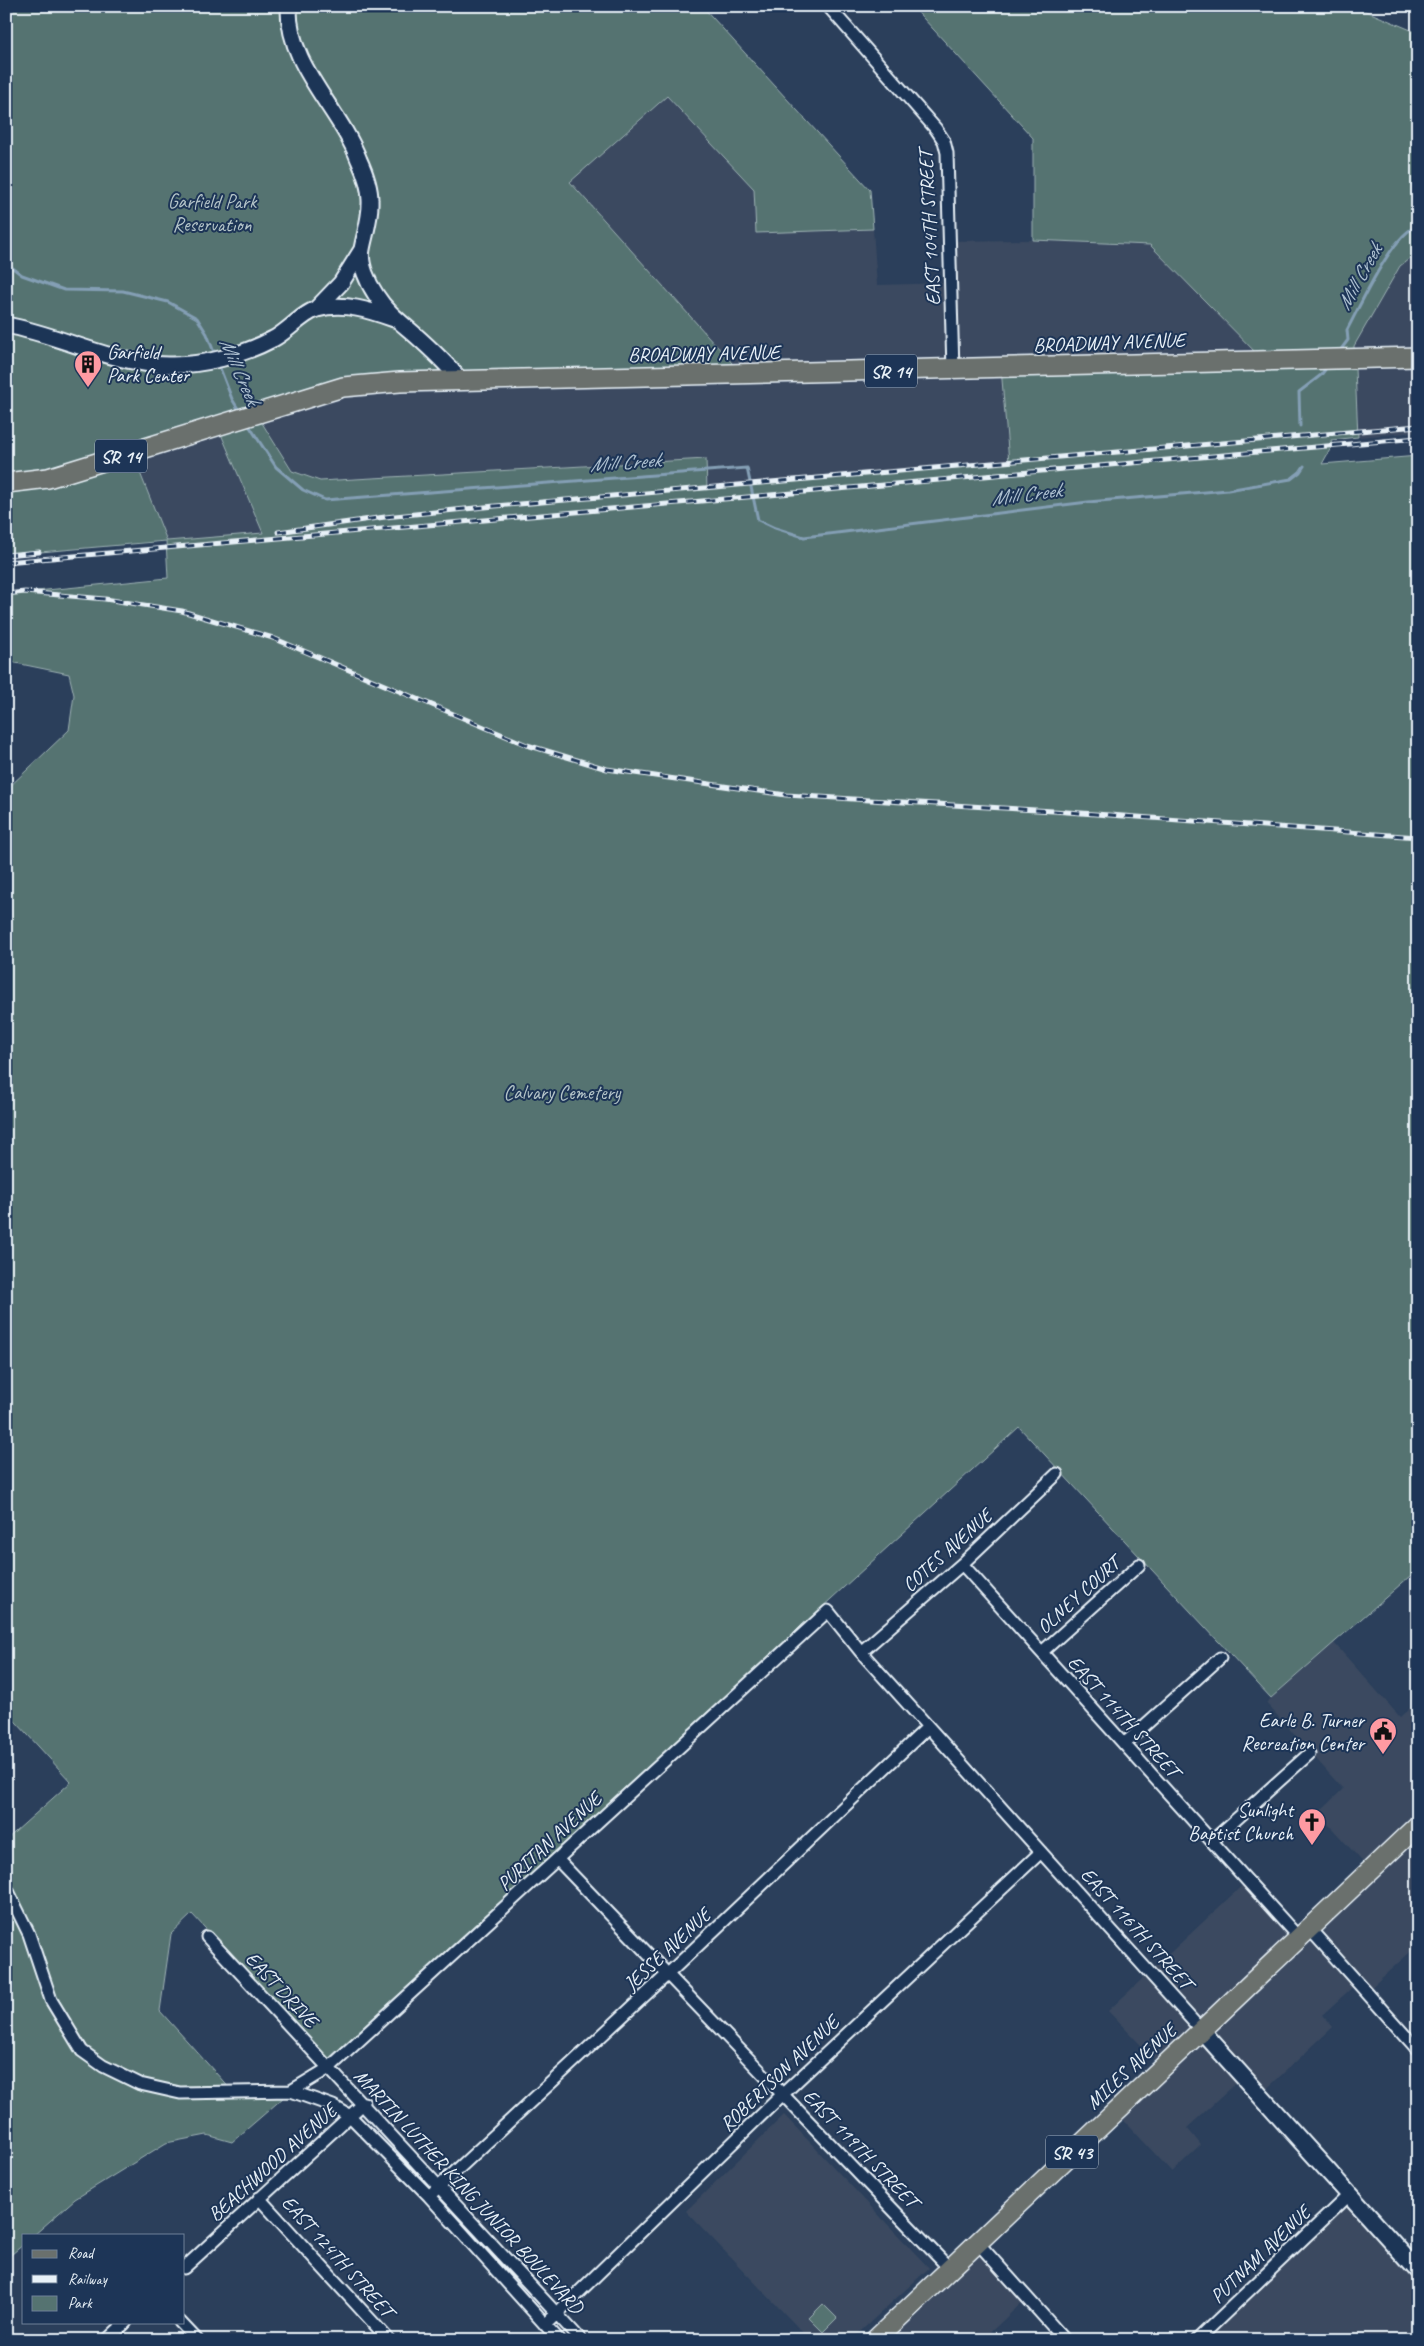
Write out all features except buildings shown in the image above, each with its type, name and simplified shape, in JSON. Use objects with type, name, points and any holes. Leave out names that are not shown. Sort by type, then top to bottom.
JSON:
[{"type":"main road","name":"BROADWAY AVENUE","points":[[10,484],[48,478],[343,387],[400,382],[953,370],[1418,357]]},
{"type":"main road","name":"MILES AVENUE","points":[[875,2340],[1202,2031],[1303,1932],[1417,1829]]},
{"type":"main road","name":"EAST 116TH STREET","points":[[1202,2031],[1418,2271]]},
{"type":"street","points":[[6,325],[117,358],[168,365],[216,359],[274,338],[316,309],[341,283],[361,251],[367,230],[370,199],[359,159],[340,122],[297,53],[288,16],[289,6]]},
{"type":"street","name":"EAST 104TH STREET","points":[[828,6],[936,129],[944,141],[947,161],[953,370]]},
{"type":"street","points":[[361,251],[365,275],[376,296],[396,320],[426,345],[462,381]]},
{"type":"street","points":[[316,309],[350,306],[396,320]]},
{"type":"street","name":"COTES AVENUE","points":[[861,1652],[962,1564],[1057,1474]]},
{"type":"street","name":"EAST 114TH STREET","points":[[962,1564],[1212,1842],[1418,2050]]},
{"type":"street","name":"OLNEY COURT","points":[[1042,1652],[1139,1565]]},
{"type":"street","name":"EAST 116TH STREET","points":[[828,1611],[861,1652],[1202,2031]]},
{"type":"street","name":"PURITAN AVENUE","points":[[291,2090],[329,2068],[828,1611]]},
{"type":"street","points":[[1124,1744],[1220,1658]]},
{"type":"street","name":"JESSE AVENUE","points":[[429,2196],[669,1973],[928,1727]]},
{"type":"street","points":[[1212,1842],[1309,1754]]},
{"type":"street","name":"ROBERTSON AVENUE","points":[[545,2324],[783,2094],[1041,1852]]},
{"type":"street","name":"EAST 119TH STREET","points":[[557,1858],[950,2269]]},
{"type":"street","name":"MARTIN LUTHER KING JUNIOR BOULEVARD","points":[[7,1889],[29,1934],[51,2000],[82,2051],[103,2066],[140,2084],[180,2093],[291,2090],[333,2106],[350,2116],[429,2196],[558,2340]]},
{"type":"street","name":"EAST DRIVE","points":[[207,1937],[329,2068]]},
{"type":"street","name":"MARTIN LUTHER KING JUNIOR BOULEVARD","points":[[329,2068],[364,2103],[581,2340]]},
{"type":"street","name":"BEACHWOOD AVENUE","points":[[185,2267],[364,2103]]},
{"type":"street","name":"PUTNAM AVENUE","points":[[1197,2340],[1349,2194]]},
{"type":"street","name":"EAST 124TH STREET","points":[[259,2198],[388,2340]]},
{"type":"street","points":[[978,2243],[1060,2338]]},
{"type":"street","points":[[107,2340],[124,2324]]},
{"type":"street","points":[[182,2324],[197,2340]]},
{"type":"shaded area","points":[[667,96],[754,189],[757,232],[873,229],[877,285],[950,283],[949,241],[1033,240],[1150,245],[1265,361],[1187,452],[708,494],[706,459],[320,481],[292,471],[257,414],[343,387],[740,373],[570,182]]},
{"type":"shaded area","points":[[1418,252],[1418,432],[1358,437],[1354,346],[1400,266]]},
{"type":"shaded area","points":[[217,426],[263,533],[167,541],[133,454]]},
{"type":"shaded area","points":[[1334,1643],[1400,1717],[1418,1701],[1418,1945],[1366,1992],[1357,1983],[1322,2015],[1333,2027],[1260,2095],[1243,2077],[1187,2128],[1201,2145],[1172,2172],[1116,2112],[1162,2067],[1108,2011],[1247,1881],[1298,1937],[1370,1870],[1318,1813],[1343,1789],[1266,1703]]},
{"type":"shaded area","points":[[784,2115],[929,2268],[851,2340],[810,2340],[686,2211]]},
{"type":"shaded area","points":[[1349,2195],[1418,2270],[1418,2340],[1197,2340]]},
{"type":"shaded area","points":[[978,2243],[1027,2298],[982,2340],[875,2340]]},
{"type":"green space","name":"Calvary Cemetery","points":[[6,6],[702,6],[870,190],[873,229],[756,233],[754,189],[667,96],[570,182],[741,373],[401,381],[257,415],[292,471],[320,481],[706,459],[707,489],[1009,462],[1001,368],[1264,361],[1150,245],[1033,240],[1033,138],[912,6],[1354,6],[1418,33],[1418,252],[1400,266],[1354,346],[1358,437],[1331,440],[1332,446],[1322,464],[1418,456],[1418,1569],[1271,1698],[1019,1427],[327,2060],[192,1914],[171,1934],[160,2011],[233,2092],[291,2091],[232,2142],[207,2135],[166,2143],[75,2199],[35,2234],[22,2234],[22,2246],[6,2259],[6,1840],[71,1782],[6,1711],[6,790],[69,730],[74,695],[69,674],[6,661],[6,594],[168,578],[166,541],[6,555]],"holes":[[[218,427],[263,533],[167,541],[133,455]]]},
{"type":"green space","points":[[823,2304],[837,2318],[823,2332],[809,2318]]},
{"type":"waterway","name":"Mill Creek","points":[[1339,352],[1348,340],[1347,330],[1388,255],[1408,231],[1418,226]]},
{"type":"waterway","name":"Mill Creek","points":[[6,263],[22,275],[64,290],[123,291],[168,302],[197,318],[207,334],[215,355]]},
{"type":"waterway","name":"Mill Creek","points":[[218,363],[232,399],[240,412]]},
{"type":"waterway","name":"Mill Creek","points":[[1300,426],[1299,392],[1321,375],[1327,367]]},
{"type":"waterway","name":"Mill Creek","points":[[248,424],[276,467],[303,490],[325,500],[747,468],[758,520],[775,528],[804,537],[1088,502],[1228,490],[1291,479],[1304,466]]},
{"type":"railway","points":[[278,532],[385,517],[495,506],[1418,426]]},
{"type":"railway","points":[[6,562],[1418,438]]},
{"type":"railway","points":[[6,555],[39,552]]},
{"type":"railway","points":[[6,594],[25,592],[105,599],[182,611],[273,638],[527,745],[607,769],[786,795],[1053,811],[1418,837]]},
{"type":"place","name":"Garfield Park Center","points":[[88,388]]},
{"type":"place","name":"Earle B. Turner Recreation Center","points":[[1383,1755]]},
{"type":"place","name":"Sunlight Baptist Church","points":[[1312,1846]]},
{"type":"park label","name":"Garfield Park Reservation","points":[[212,212]]}]
